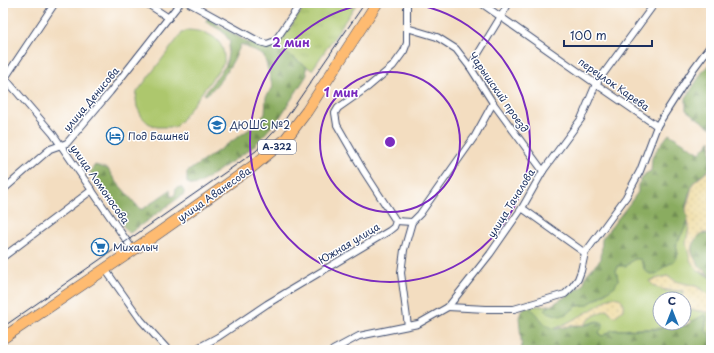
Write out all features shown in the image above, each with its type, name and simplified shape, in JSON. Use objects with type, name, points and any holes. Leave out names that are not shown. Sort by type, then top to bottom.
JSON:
[{"type":"highway","name":"улица Аванесова","points":[[3,338],[252,167],[285,140],[307,111],[377,3]]},
{"type":"street","points":[[4,79],[55,3]]},
{"type":"street","points":[[146,3],[169,18]]},
{"type":"street","name":"улица Денисова","points":[[3,190],[50,149],[60,144],[67,143],[180,3]]},
{"type":"street","points":[[189,3],[260,42],[267,44],[275,41],[302,3]]},
{"type":"street","points":[[407,3],[407,43],[393,66],[368,87],[336,110],[337,125],[363,170],[396,221],[412,222]]},
{"type":"street","name":"переулок Карева","points":[[481,3],[657,126]]},
{"type":"street","points":[[470,67],[509,3]]},
{"type":"street","name":"улица Тачалова","points":[[333,350],[343,343],[359,336],[418,324],[448,307],[490,254],[522,208],[543,171],[581,119],[596,84],[655,3]]},
{"type":"street","name":"Чарышский проезд","points":[[407,28],[437,37],[456,50],[470,67],[493,103],[543,171]]},
{"type":"street","points":[[448,307],[514,309],[565,294],[572,287],[578,279],[585,253],[626,198],[640,171],[657,126],[711,44]]},
{"type":"street","name":"улица Ломоносова","points":[[4,79],[60,144],[133,250]]},
{"type":"street","points":[[408,326],[401,272],[404,250],[412,222],[420,214],[475,136],[493,103]]},
{"type":"street","points":[[3,257],[92,190]]},
{"type":"street","points":[[522,208],[585,253]]},
{"type":"street","name":"Южная улица","points":[[194,350],[218,337],[267,304],[389,231],[394,226],[396,221]]},
{"type":"street","points":[[105,269],[141,320],[168,350]]},
{"type":"green space","points":[[307,3],[357,3],[312,70],[277,47]]},
{"type":"green space","points":[[207,18],[247,42],[268,45],[284,44],[305,59],[307,75],[280,117],[252,148],[200,183],[193,185],[187,183],[187,172],[254,126],[265,114],[266,97],[273,87],[264,56],[241,44],[231,65],[222,78],[212,90],[206,95],[204,94],[226,65],[230,41],[222,31],[206,22]]},
{"type":"green space","points":[[188,30],[203,32],[215,38],[222,48],[224,63],[176,127],[157,127],[148,123],[142,117],[137,107],[137,92],[182,33]]},
{"type":"green space","points":[[711,62],[711,128],[686,110],[686,98],[703,71]]},
{"type":"green space","points":[[669,134],[700,153],[711,140],[710,167],[696,180],[687,201],[686,207],[688,223],[676,244],[678,254],[676,260],[664,267],[657,274],[652,274],[644,269],[640,259],[634,259],[626,266],[617,266],[616,270],[618,280],[615,286],[587,305],[577,306],[566,314],[560,316],[547,312],[545,309],[583,286],[587,274],[601,259],[602,239],[638,192],[638,185],[641,180],[645,174],[651,171],[652,158],[655,152]]},
{"type":"green space","points":[[95,165],[108,169],[114,179],[140,209],[143,209],[170,190],[171,197],[175,195],[176,188],[181,187],[184,194],[130,233],[124,228],[121,214],[90,172]]},
{"type":"green space","points":[[688,223],[689,227],[686,244],[699,271],[711,278],[711,300],[705,291],[693,285],[677,282],[667,276],[649,281],[666,291],[652,291],[652,328],[612,330],[603,336],[600,335],[599,332],[601,322],[597,321],[584,325],[591,318],[605,310],[608,310],[614,317],[611,297],[577,318],[555,329],[545,325],[528,307],[550,305],[547,307],[557,315],[569,312],[577,306],[589,303],[599,298],[606,292],[618,280],[616,270],[617,266],[629,264],[637,258],[640,259],[645,271],[651,274],[657,274],[664,267],[676,260],[678,254],[676,244]]},
{"type":"green space","points":[[702,233],[711,235],[711,278],[697,262],[692,252],[693,243]]},
{"type":"green space","points":[[525,307],[530,308],[549,327],[554,328],[601,322],[603,323],[603,327],[599,332],[600,335],[603,336],[612,330],[652,329],[652,331],[692,331],[692,322],[704,315],[707,316],[705,329],[711,337],[711,350],[522,350],[519,317]]},
{"type":"green space","points":[[692,310],[711,313],[711,337],[705,329],[707,319],[704,315],[692,322]]},
{"type":"sand","points":[[708,171],[711,172],[711,235],[708,233],[702,233],[693,243],[692,252],[702,269],[709,275],[699,271],[691,262],[686,244],[689,227],[686,209],[693,183]]},
{"type":"sand","points":[[667,276],[678,282],[696,286],[708,294],[711,300],[711,313],[692,310],[692,291],[660,289],[649,281]]},
{"type":"sand","points":[[611,297],[621,299],[623,303],[623,310],[614,317],[608,310],[605,310],[591,318],[584,325],[574,325],[555,329],[591,310]]},
{"type":"tram line","points":[[3,327],[256,151],[284,121],[365,3]]},
{"type":"place","name":"ДЮШС №2","points":[[217,125]]},
{"type":"place","name":"Под Башней","points":[[115,136]]},
{"type":"place","name":"Михалыч","points":[[100,247]]}]
